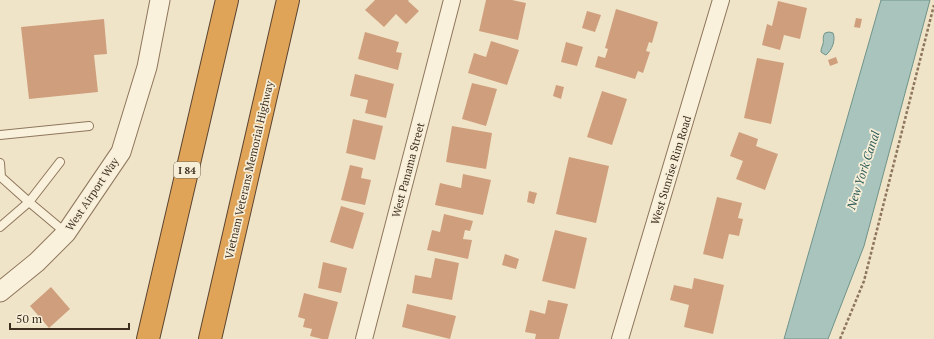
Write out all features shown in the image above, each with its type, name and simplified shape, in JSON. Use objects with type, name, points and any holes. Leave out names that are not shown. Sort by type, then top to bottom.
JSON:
[{"type":"highway","name":"I 84","points":[[148,339],[227,0]]},
{"type":"highway","name":"Vietnam Veterans Memorial Highway","points":[[210,339],[288,0]]},
{"type":"highway","points":[[258,129],[299,0]]},
{"type":"street","name":"West Airport Way","points":[[0,292],[37,262],[66,233],[121,152],[147,67],[160,0]]},
{"type":"street","name":"West Panama Street","points":[[364,339],[452,0]]},
{"type":"street","name":"West Sunrise Rim Road","points":[[620,339],[721,0]]},
{"type":"lane","points":[[0,135],[89,126]]},
{"type":"lane","points":[[0,227],[29,202],[60,162]]},
{"type":"lane","points":[[0,163],[1,176],[66,233]]},
{"type":"path","points":[[840,339],[864,281],[934,5]]},
{"type":"water","name":"New York Canal","points":[[881,0],[930,0],[864,246],[828,339],[784,339]]},
{"type":"water","points":[[829,32],[833,33],[834,42],[832,48],[826,55],[821,52],[821,49],[824,34]]},
{"type":"building","points":[[375,0],[409,0],[408,1],[419,11],[406,24],[396,14],[384,27],[365,10]]},
{"type":"building","points":[[486,0],[512,0],[526,3],[518,40],[479,31]]},
{"type":"building","points":[[778,1],[807,8],[800,39],[784,35],[780,50],[762,45],[767,24],[772,26]]},
{"type":"building","points":[[616,9],[658,22],[652,43],[649,42],[646,51],[650,52],[643,73],[638,71],[635,79],[595,67],[598,56],[605,58],[608,49],[605,48]]},
{"type":"building","points":[[587,11],[601,15],[595,32],[582,28]]},
{"type":"building","points":[[856,18],[862,19],[860,28],[854,27]]},
{"type":"building","points":[[104,19],[107,54],[94,55],[98,92],[29,99],[21,27]]},
{"type":"building","points":[[365,32],[399,42],[396,52],[402,53],[398,70],[358,59]]},
{"type":"building","points":[[491,41],[519,50],[507,85],[468,73],[474,53],[486,57]]},
{"type":"building","points":[[566,42],[583,47],[577,66],[561,62]]},
{"type":"building","points":[[836,57],[838,63],[830,66],[828,60]]},
{"type":"building","points":[[757,58],[784,63],[771,124],[744,118]]},
{"type":"building","points":[[355,74],[394,84],[386,118],[365,113],[368,100],[350,96]]},
{"type":"building","points":[[472,83],[497,89],[486,126],[462,119]]},
{"type":"building","points":[[556,85],[564,87],[561,99],[553,96]]},
{"type":"building","points":[[602,91],[627,99],[612,145],[587,137]]},
{"type":"building","points":[[353,119],[383,126],[375,160],[346,153]]},
{"type":"building","points":[[452,126],[492,133],[486,169],[446,162]]},
{"type":"building","points":[[739,132],[758,139],[756,146],[778,154],[765,190],[736,179],[743,161],[730,156]]},
{"type":"building","points":[[569,157],[609,166],[596,223],[556,214]]},
{"type":"building","points":[[350,165],[363,168],[361,178],[371,180],[365,205],[341,200]]},
{"type":"building","points":[[463,174],[491,180],[483,215],[435,205],[440,183],[461,188]]},
{"type":"building","points":[[529,191],[537,193],[534,204],[527,202]]},
{"type":"building","points":[[717,197],[742,203],[738,218],[743,219],[739,236],[729,234],[723,259],[703,254]]},
{"type":"building","points":[[341,206],[364,213],[353,249],[330,242]]},
{"type":"building","points":[[444,214],[473,221],[470,231],[465,230],[463,239],[472,240],[468,259],[427,250],[432,230],[440,232]]},
{"type":"building","points":[[555,230],[587,238],[575,289],[542,281]]},
{"type":"building","points":[[505,254],[519,259],[516,269],[502,265]]},
{"type":"building","points":[[435,258],[459,263],[452,300],[412,293],[415,275],[431,278]]},
{"type":"building","points":[[323,262],[347,268],[341,293],[318,288]]},
{"type":"building","points":[[694,278],[724,285],[713,334],[684,327],[689,305],[670,300],[674,285],[692,289]]},
{"type":"building","points":[[51,287],[70,309],[49,328],[30,306]]},
{"type":"building","points":[[304,293],[338,302],[328,339],[310,336],[312,329],[303,327],[305,319],[298,317]]},
{"type":"building","points":[[548,300],[568,304],[559,339],[535,339],[536,334],[525,332],[530,310],[545,314]]},
{"type":"building","points":[[407,304],[456,316],[450,339],[402,327]]}]
